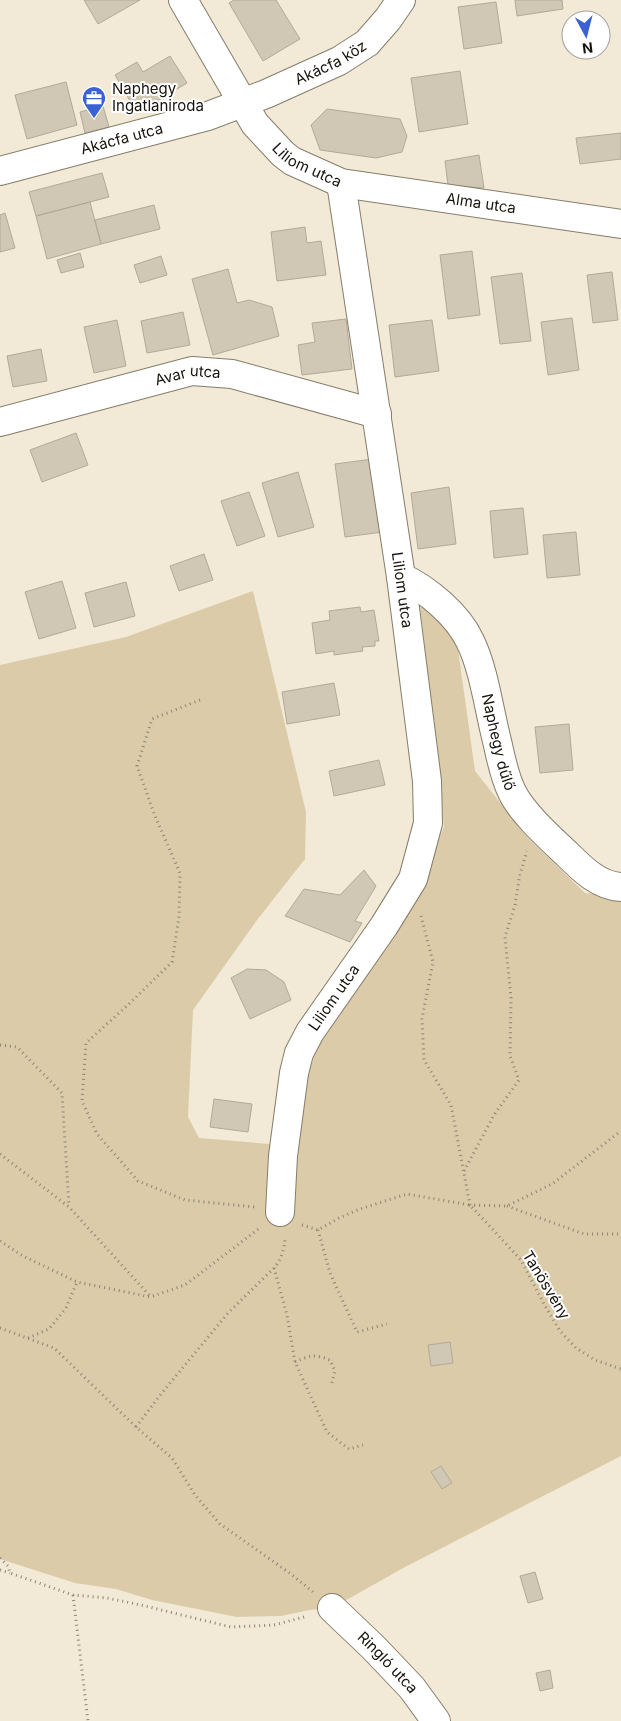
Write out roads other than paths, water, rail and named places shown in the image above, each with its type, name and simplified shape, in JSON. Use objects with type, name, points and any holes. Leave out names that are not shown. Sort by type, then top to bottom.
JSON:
[{"type":"street","name":"Liliom utca","points":[[183,0],[255,124],[292,161],[341,183],[401,577],[427,781],[428,823],[413,879],[384,926],[310,1032],[299,1053],[294,1073],[283,1156],[280,1212]]},
{"type":"street","name":"Akácfa köz","points":[[243,103],[339,61],[367,43],[401,0]]},
{"type":"street","name":"Akácfa utca","points":[[0,171],[208,116],[243,103]]},
{"type":"street","name":"Alma utca","points":[[341,183],[621,224]]},
{"type":"street","name":"Avar utca","points":[[0,422],[192,371],[232,374],[377,414]]},
{"type":"street","name":"Naphegy dűlő","points":[[401,577],[433,597],[470,640],[477,659],[503,767],[512,793],[535,824],[589,875],[613,887],[621,887]]},
{"type":"street","name":"Ringló utca","points":[[332,1608],[412,1688],[436,1721]]},
{"type":"place","name":"Naphegy Ingatlaniroda","points":[[94,119]]}]
